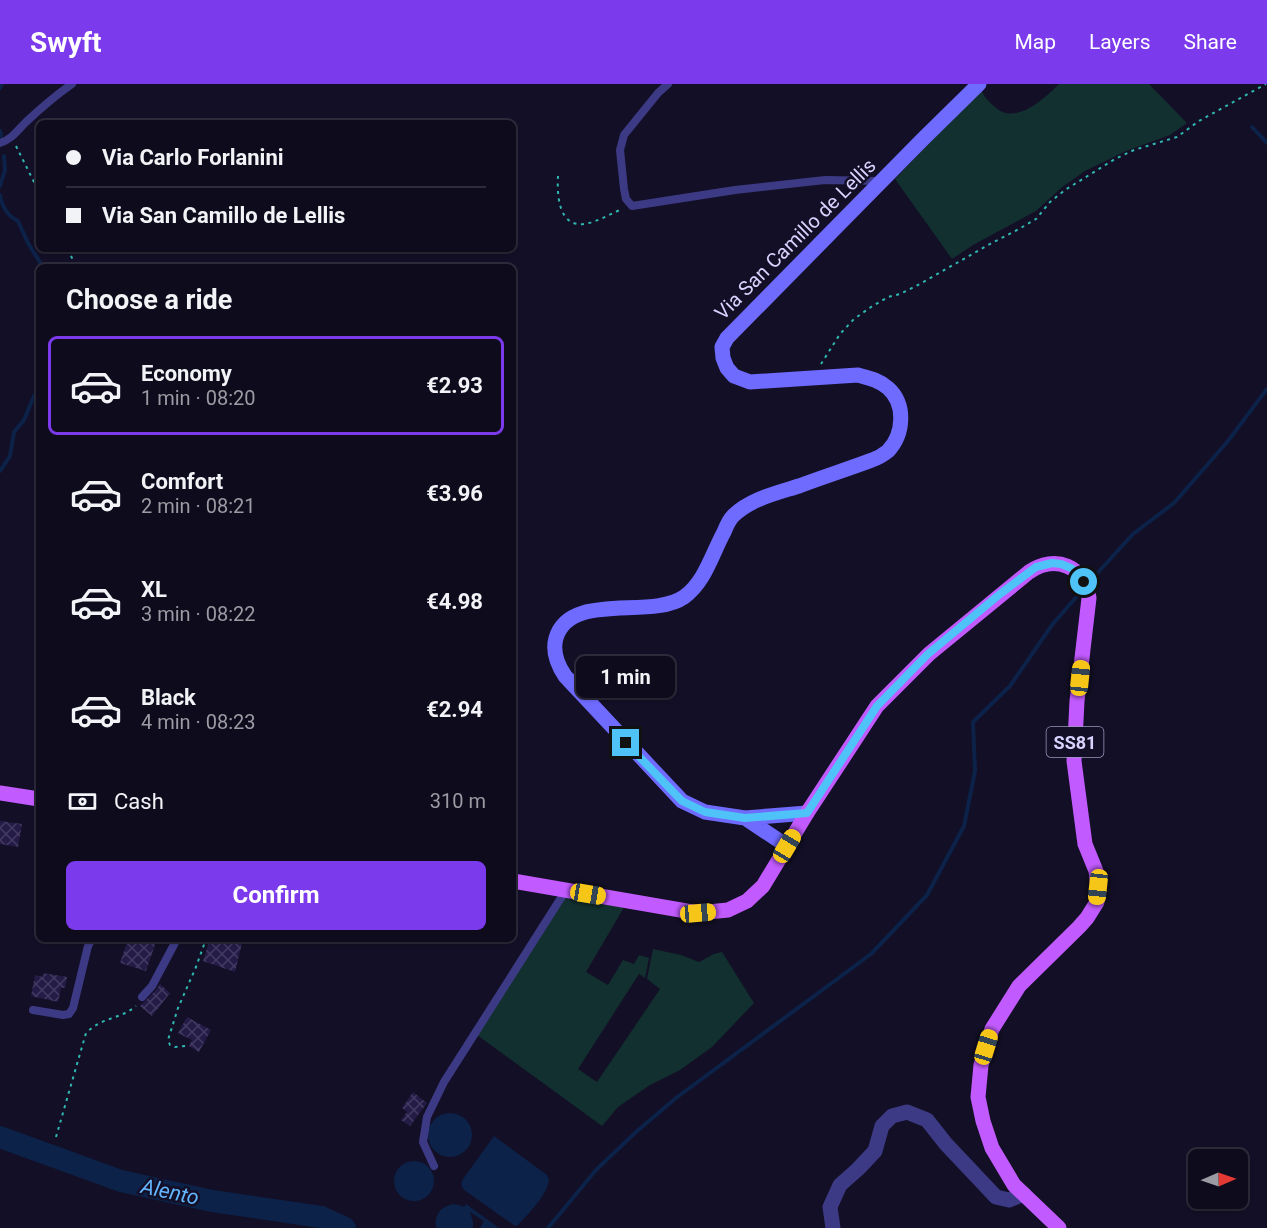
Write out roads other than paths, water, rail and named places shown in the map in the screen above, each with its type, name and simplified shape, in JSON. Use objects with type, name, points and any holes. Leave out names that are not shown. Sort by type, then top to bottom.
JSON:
[{"type":"main road","name":"Via San Camillo de Lellis","points":[[807,813],[745,818],[705,812],[682,801],[565,676],[555,656],[556,636],[565,622],[576,615],[593,611],[666,604],[684,597],[701,579],[732,517],[752,502],[872,460],[883,455],[897,439],[901,420],[899,405],[888,388],[874,379],[858,375],[750,382],[734,376],[723,358],[722,347],[727,338],[979,84]]},
{"type":"main road","name":"SS81","points":[[516,882],[698,913],[728,910],[747,901],[763,886],[807,813],[877,706],[928,654],[1036,567],[1052,563],[1071,568],[1078,573],[1088,590],[1089,598],[1077,701],[1074,761],[1085,844],[1096,871],[1098,887],[1096,902],[1079,927],[1019,986],[992,1029],[981,1065],[978,1097],[992,1148],[1014,1185],[1059,1228]]},
{"type":"main road","points":[[0,793],[36,799]]},
{"type":"main road","name":"Via San Camillo de Lellis","points":[[745,818],[787,846]]},
{"type":"street","points":[[832,1228],[830,1207],[840,1185],[875,1151],[882,1126],[892,1116],[907,1112],[927,1120],[946,1144],[996,1197],[1009,1200],[1024,1194]]},
{"type":"lane","points":[[0,143],[7,141],[72,84]]},
{"type":"lane","points":[[668,84],[624,135],[620,150],[626,199],[632,207],[735,190],[825,180],[881,182]]},
{"type":"lane","points":[[434,1166],[423,1142],[427,1117],[444,1082],[566,890]]},
{"type":"lane","points":[[33,1010],[69,1014],[73,1008],[90,942]]},
{"type":"lane","points":[[142,997],[152,986],[175,942]]},
{"type":"water","points":[[450,1113],[465,1120],[472,1135],[465,1150],[450,1157],[435,1150],[428,1135],[435,1120]]},
{"type":"water","points":[[494,1136],[547,1175],[549,1180],[537,1204],[515,1226],[464,1190],[462,1186],[463,1179]]},
{"type":"water","points":[[414,1161],[428,1167],[434,1181],[428,1195],[414,1201],[400,1195],[394,1181],[400,1167]]},
{"type":"water","points":[[453,1204],[464,1207],[466,1204],[499,1228],[480,1228],[484,1221],[470,1212],[473,1228],[436,1228],[439,1212]]},
{"type":"waterway","points":[[0,88],[2,84]]},
{"type":"waterway","points":[[1252,127],[1267,143]]},
{"type":"waterway","points":[[0,131],[1,136]]},
{"type":"waterway","points":[[0,186],[5,170],[4,156]]},
{"type":"waterway","points":[[0,195],[8,214],[18,221],[41,264]]},
{"type":"waterway","points":[[1092,579],[1133,534],[1174,503],[1228,441],[1267,389]]},
{"type":"waterway","points":[[0,471],[10,456],[14,432],[24,420],[36,393]]},
{"type":"waterway","points":[[548,1228],[596,1170],[636,1132],[676,1098],[871,954],[927,895],[964,826],[975,771],[973,722],[1010,686],[1052,625],[1079,594]]},
{"type":"waterway","name":"Alento","points":[[0,1137],[121,1181],[212,1201],[321,1217],[345,1228]]}]
